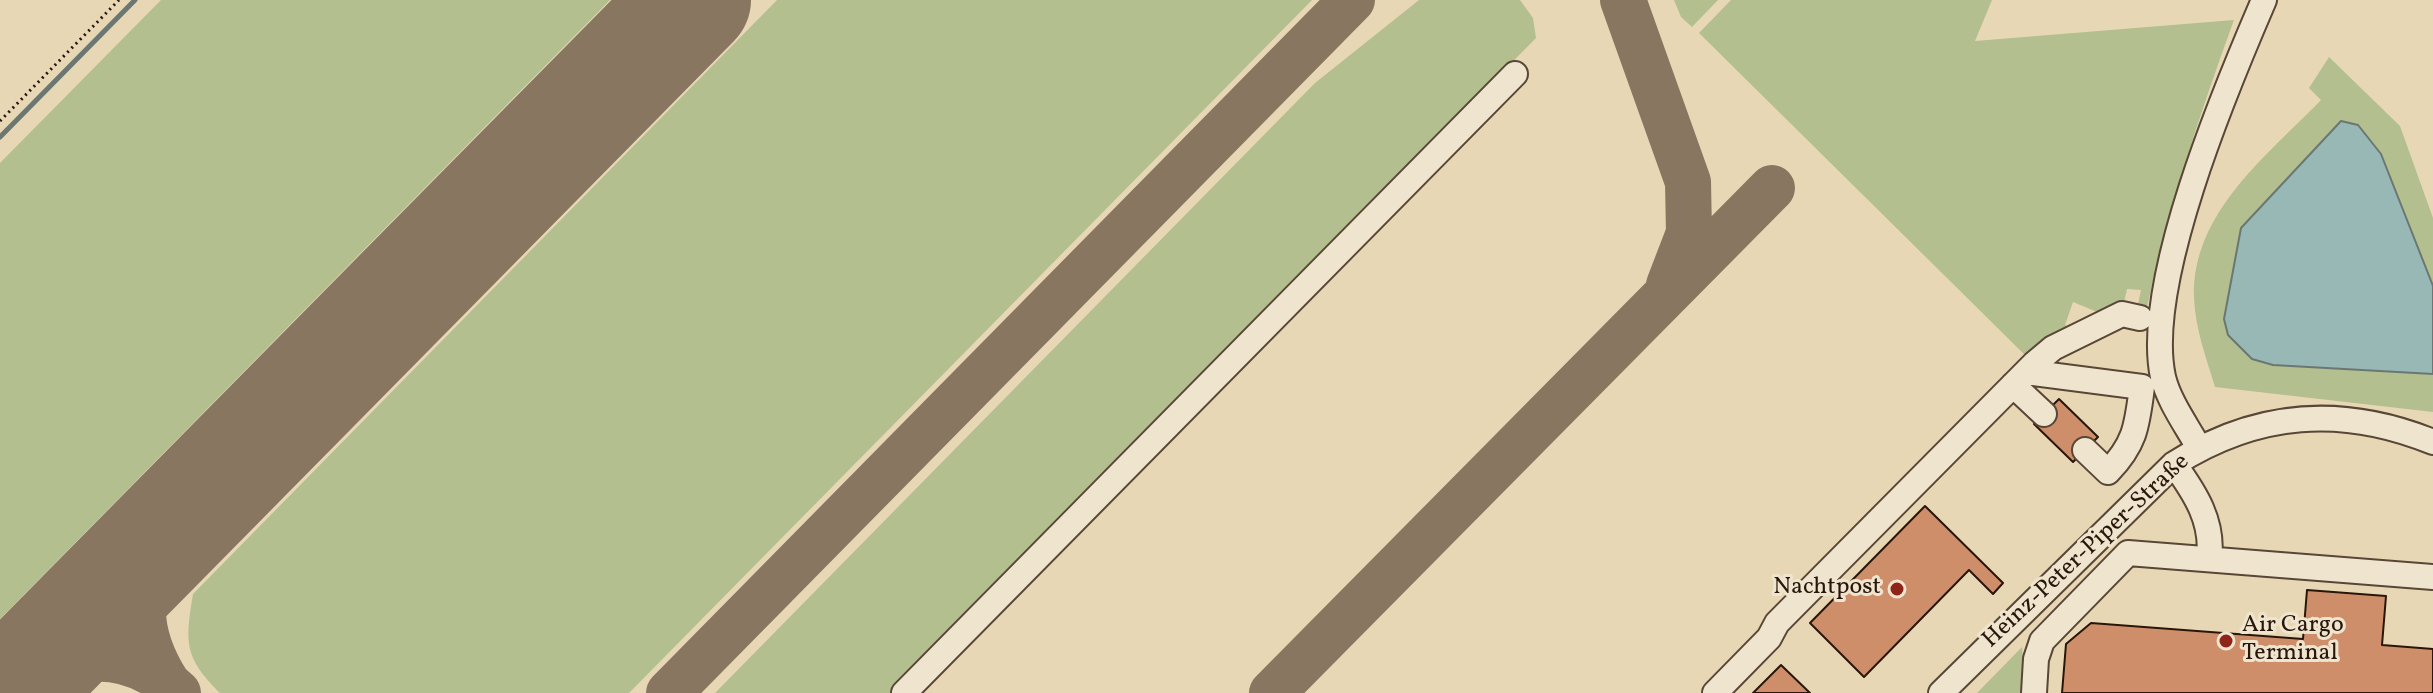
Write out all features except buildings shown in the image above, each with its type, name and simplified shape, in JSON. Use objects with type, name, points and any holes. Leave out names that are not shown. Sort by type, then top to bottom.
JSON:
[{"type":"street","points":[[2199,448],[2163,377],[2164,300],[2208,140],[2264,0]]},
{"type":"street","points":[[904,693],[1515,74]]},
{"type":"street","points":[[1715,693],[1769,638],[1777,623],[2053,348],[2122,314],[2140,318]]},
{"type":"street","points":[[2020,378],[2044,414]]},
{"type":"street","points":[[2020,378],[2142,387],[2137,429],[2127,452],[2108,472],[2085,450]]},
{"type":"street","name":"Heinz-Peter-Piper-Straße","points":[[1941,693],[2174,464],[2199,448],[2259,425],[2302,418],[2352,418],[2397,427],[2433,442]]},
{"type":"street","points":[[2174,464],[2198,497],[2212,540],[2209,559]]},
{"type":"street","points":[[2034,693],[2036,659],[2042,641],[2128,553],[2433,577]]},
{"type":"path","points":[[0,121],[119,0]]},
{"type":"green space","points":[[161,0],[610,0],[0,619],[0,163]]},
{"type":"green space","points":[[777,0],[1312,0],[629,693],[220,693],[199,669],[190,648],[193,594]]},
{"type":"green space","points":[[1419,0],[1520,0],[1533,18],[1536,38],[890,693],[715,693],[1315,83]]},
{"type":"green space","points":[[1674,0],[1718,0],[1692,27],[1681,17]]},
{"type":"green space","points":[[1731,0],[1992,0],[1975,41],[2234,20],[2184,166],[2145,316],[2136,314],[2141,290],[2127,289],[2123,307],[2107,316],[2073,302],[2065,325],[2077,330],[2030,360],[1699,33]]},
{"type":"green space","points":[[2329,57],[2400,126],[2433,218],[2433,412],[2215,387],[2205,354],[2194,297],[2197,266],[2206,238],[2237,187],[2321,100],[2309,88]]},
{"type":"green space","points":[[2022,647],[2026,693],[1977,693]]},
{"type":"water","points":[[2341,121],[2358,125],[2381,154],[2433,286],[2433,374],[2273,365],[2252,359],[2228,335],[2224,319],[2241,228]]},
{"type":"waterway","points":[[0,137],[135,0]]},
{"type":"taxiway","points":[[669,693],[1352,0]]},
{"type":"taxiway","points":[[1623,0],[1688,182],[1689,233],[1669,285]]},
{"type":"taxiway","points":[[1272,693],[1772,188]]},
{"type":"taxiway","points":[[168,684],[148,641],[143,620],[143,600],[154,561],[179,521]]},
{"type":"taxiway","points":[[12,693],[52,668],[95,658],[138,666],[159,677],[178,693]]},
{"type":"runway","points":[[9,693],[693,0]]},
{"type":"place","name":"Nachtpost","points":[[1897,589]]},
{"type":"place","name":"Air Cargo Terminal","points":[[2226,641]]}]
